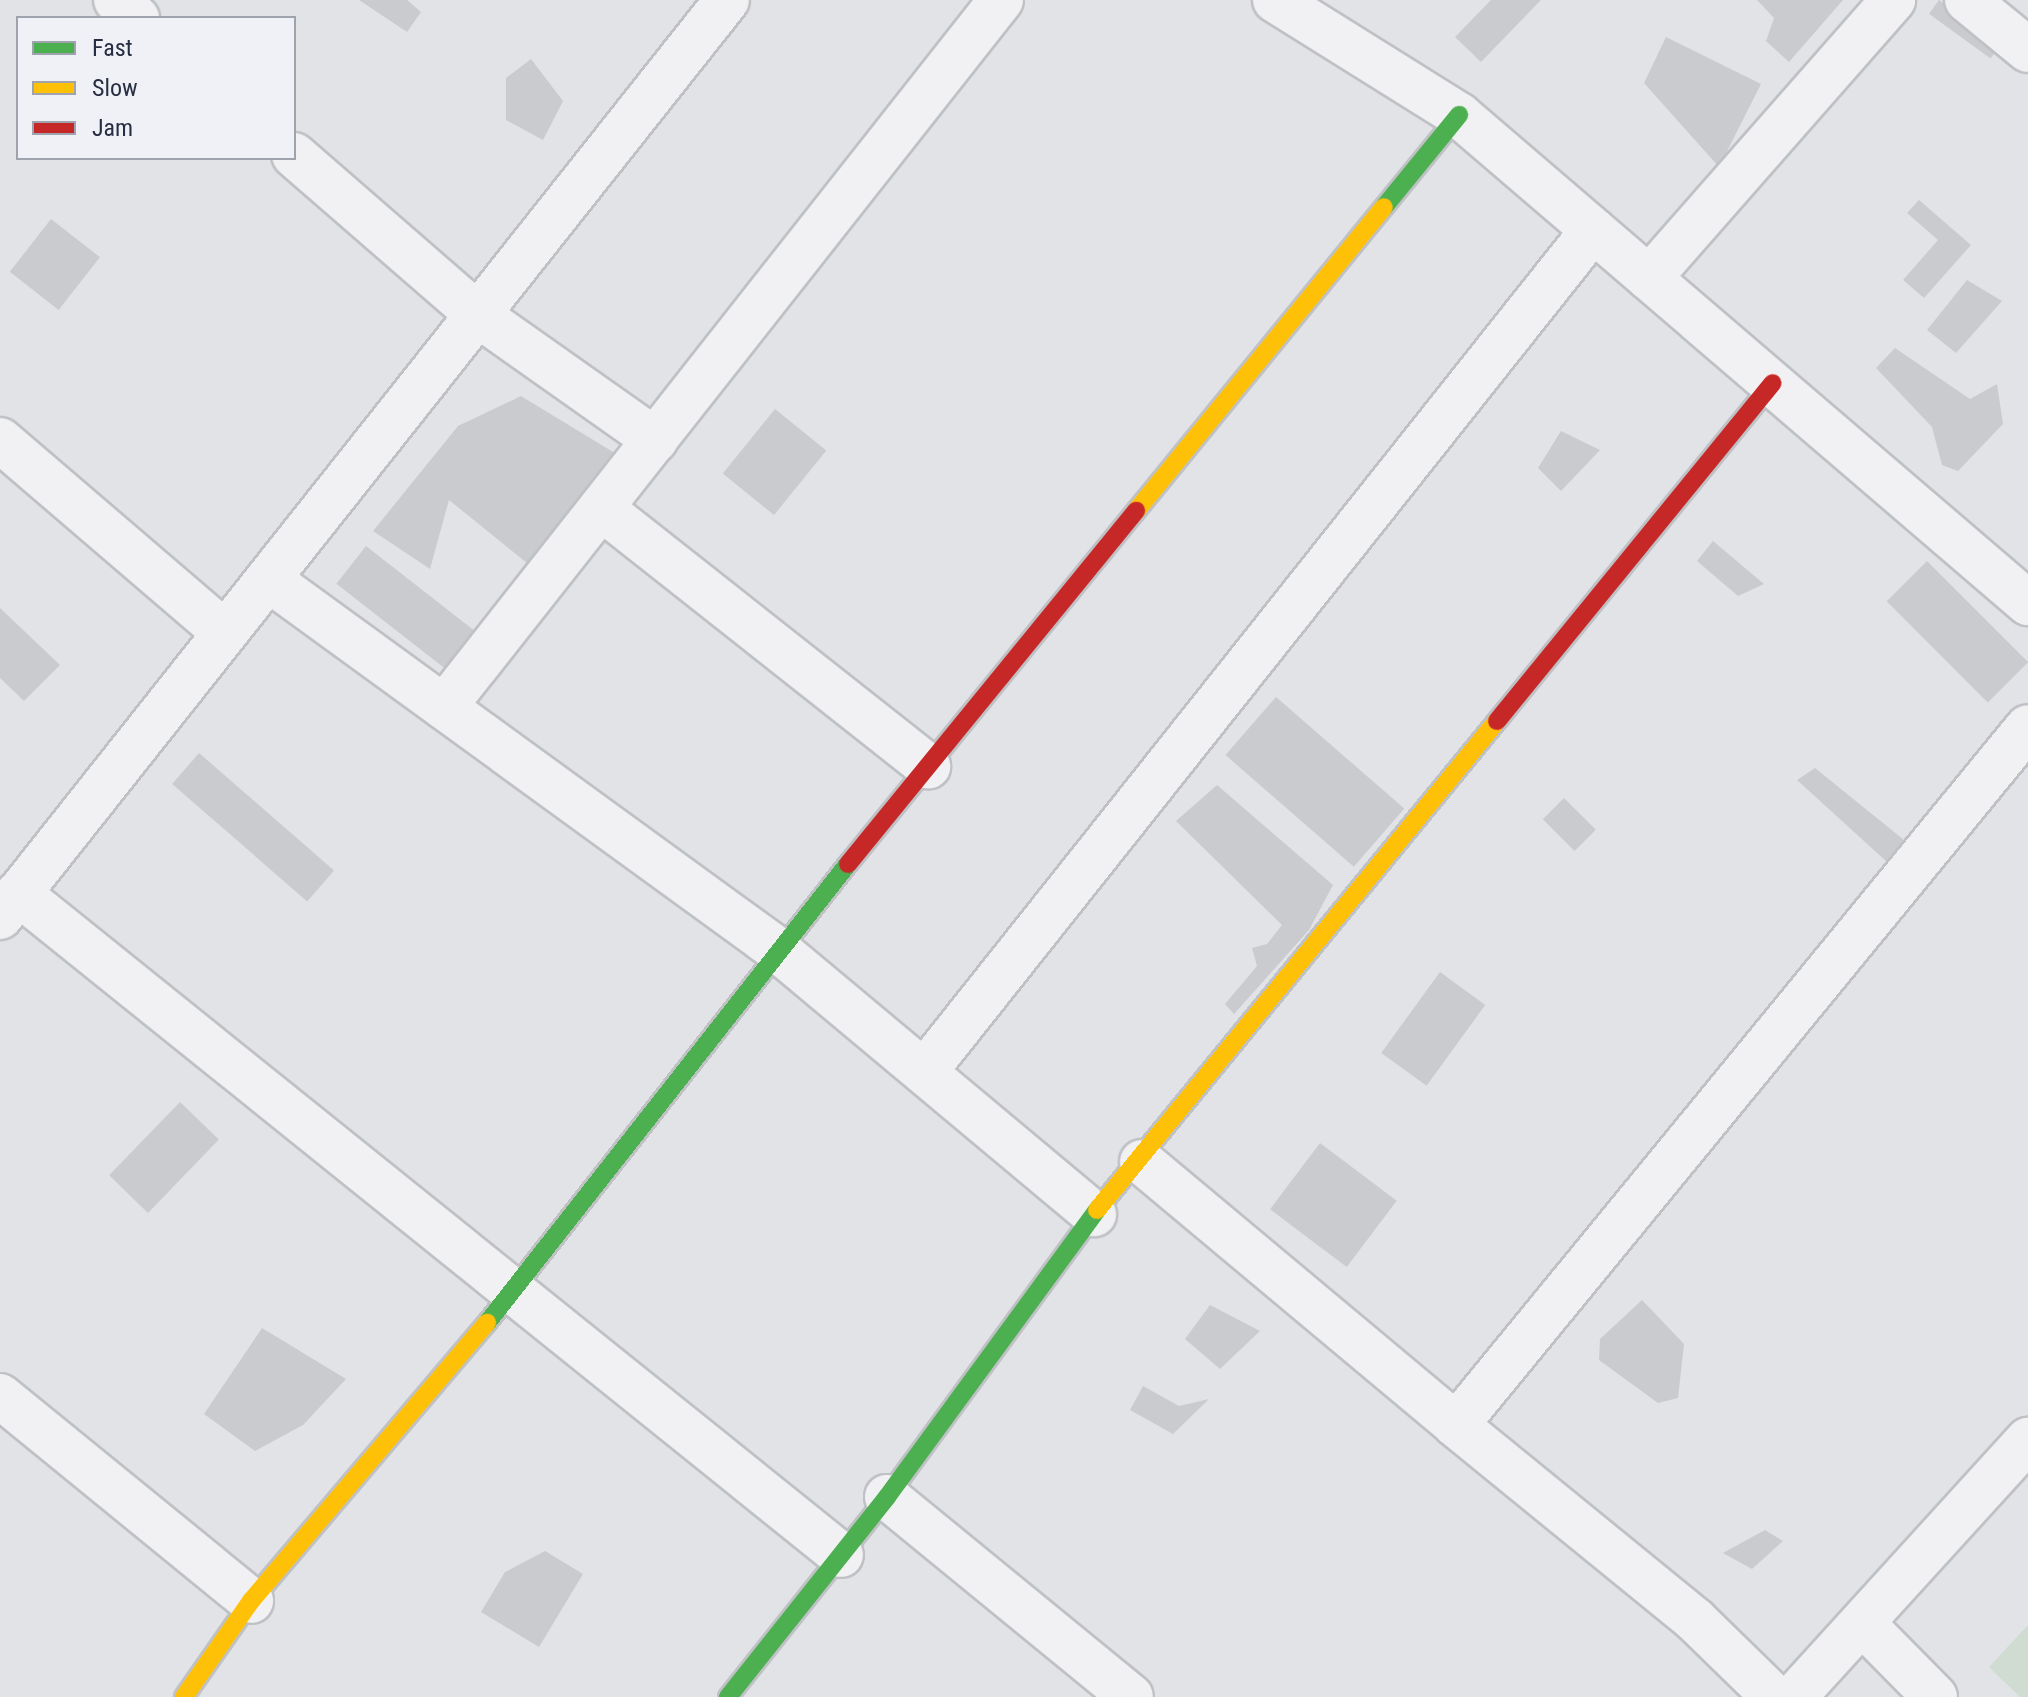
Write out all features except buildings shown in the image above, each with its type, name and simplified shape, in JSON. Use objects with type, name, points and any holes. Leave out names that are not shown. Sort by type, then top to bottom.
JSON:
[{"type":"street","points":[[116,0],[135,16]]},
{"type":"street","points":[[727,0],[9,905],[515,1290],[841,1555]]},
{"type":"street","points":[[444,707],[1001,0]]},
{"type":"street","points":[[1649,278],[1893,0]]},
{"type":"street","points":[[1967,0],[2028,50]]},
{"type":"street","points":[[1305,7],[1459,115],[2028,603]]},
{"type":"street","points":[[184,1697],[251,1601],[515,1290],[778,950],[1459,115]]},
{"type":"street","points":[[296,157],[478,315],[655,440]]},
{"type":"street","points":[[925,1071],[1593,230]]},
{"type":"street","points":[[728,1697],[887,1497],[1094,1214],[1142,1162],[1773,383]]},
{"type":"street","points":[[0,440],[225,633]]},
{"type":"street","points":[[601,508],[928,766]]},
{"type":"street","points":[[268,579],[778,950],[1094,1214]]},
{"type":"street","points":[[1456,1425],[2028,727]]},
{"type":"street","points":[[1142,1162],[1695,1620],[1774,1697]]},
{"type":"street","points":[[0,1396],[251,1601]]},
{"type":"street","points":[[1794,1697],[2028,1440]]},
{"type":"street","points":[[887,1497],[1131,1697]]},
{"type":"street","points":[[1862,1623],[1935,1697]]},
{"type":"shaded area","points":[[2028,1625],[2028,1697],[2020,1697],[1989,1667]]},
{"type":"traffic: fast","points":[[1384,207],[1459,115]]},
{"type":"traffic: fast","points":[[487,1323],[848,864]]},
{"type":"traffic: fast","points":[[728,1697],[887,1497],[1097,1210]]},
{"type":"traffic: slow","points":[[1136,511],[1384,207]]},
{"type":"traffic: slow","points":[[1097,1210],[1497,721]]},
{"type":"traffic: slow","points":[[184,1697],[251,1601],[487,1323]]},
{"type":"traffic: jam","points":[[1497,721],[1773,383]]},
{"type":"traffic: jam","points":[[848,864],[1136,511]]}]
